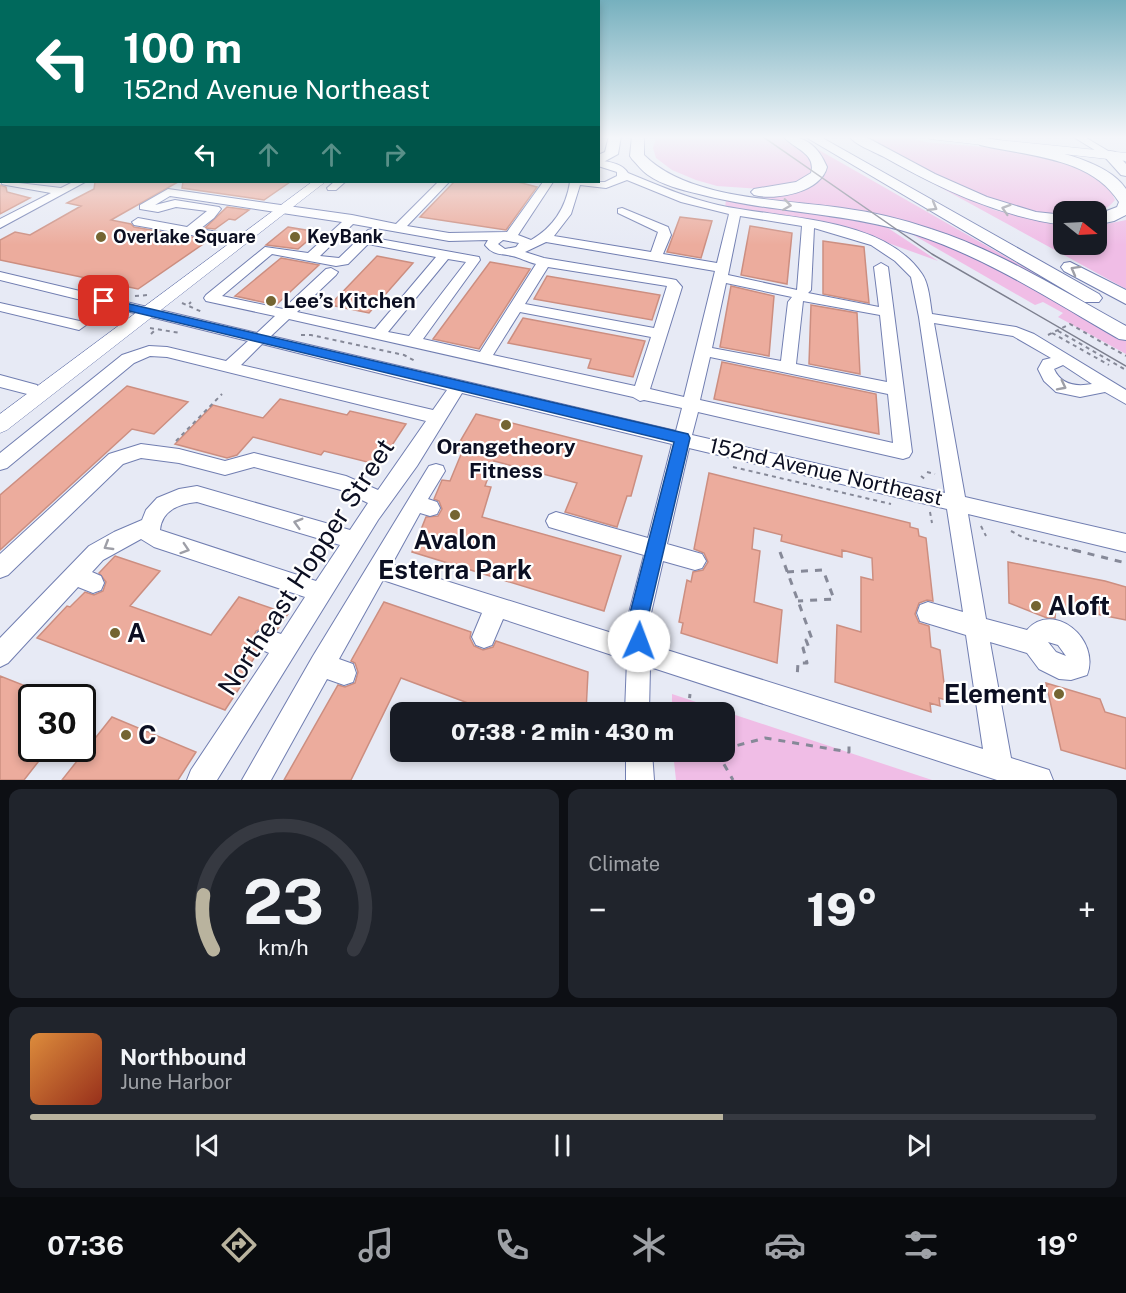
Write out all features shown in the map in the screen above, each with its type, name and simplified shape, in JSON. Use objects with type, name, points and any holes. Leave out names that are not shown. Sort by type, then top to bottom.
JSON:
[{"type":"highway","points":[[654,172],[670,182],[708,193],[876,219],[935,235],[995,262],[1126,334]]},
{"type":"highway","points":[[669,172],[709,186],[764,192],[802,185],[818,172]]},
{"type":"highway","points":[[874,172],[1126,317]]},
{"type":"highway","points":[[898,172],[1126,298]]},
{"type":"highway","points":[[925,172],[976,199],[1016,212],[1053,218]]},
{"type":"highway","points":[[1094,172],[1109,180],[1124,194],[1126,202],[1124,210],[1107,217]]},
{"type":"main road","points":[[0,412],[139,300],[279,208],[306,183]]},
{"type":"main road","points":[[0,424],[139,300],[317,183]]},
{"type":"main road","points":[[0,424],[31,389]]},
{"type":"street","points":[[622,172],[653,188],[702,205],[844,230],[875,243],[900,258],[917,276],[926,317],[999,767]]},
{"type":"street","points":[[574,198],[620,181],[624,175]]},
{"type":"street","points":[[12,183],[61,191]]},
{"type":"street","points":[[0,224],[78,183]]},
{"type":"street","points":[[399,228],[443,183]]},
{"type":"street","points":[[189,231],[210,216],[215,209],[175,203],[158,210],[144,207],[168,192],[382,224],[492,247],[500,252],[513,242],[548,183]]},
{"type":"street","points":[[547,236],[556,227],[574,198],[575,183]]},
{"type":"street","points":[[590,183],[653,188]]},
{"type":"street","points":[[622,211],[664,230],[665,235],[655,258]]},
{"type":"street","points":[[637,702],[640,613],[654,548],[704,351],[735,212]]},
{"type":"street","points":[[311,258],[352,219]]},
{"type":"street","points":[[138,222],[231,238]]},
{"type":"street","points":[[788,369],[795,302],[804,290],[808,223]]},
{"type":"street","points":[[382,224],[343,261],[336,262],[269,250],[211,298],[903,452],[881,267]]},
{"type":"street","points":[[492,247],[492,242],[513,242],[547,236],[721,273],[801,296],[885,312]]},
{"type":"street","points":[[449,237],[513,242],[525,258],[671,283],[675,287],[640,395]]},
{"type":"street","points":[[365,240],[474,260],[412,343]]},
{"type":"street","points":[[378,334],[445,254]]},
{"type":"street","points":[[483,359],[544,262]]},
{"type":"street","points":[[229,367],[331,272]]},
{"type":"street","name":"152nd Avenue Northeast","points":[[0,276],[139,300],[259,338],[1126,543]]},
{"type":"street","points":[[0,290],[16,280]]},
{"type":"street","points":[[0,307],[79,325]]},
{"type":"street","points":[[517,307],[660,334]]},
{"type":"street","points":[[926,317],[1016,332],[1040,343],[1063,360],[1103,377],[1126,398]]},
{"type":"street","points":[[0,463],[128,359],[149,351],[167,352],[439,418]]},
{"type":"street","points":[[704,351],[896,390]]},
{"type":"street","points":[[1063,360],[1050,364],[1046,369],[1048,376],[1056,384],[1082,392],[1093,391],[1103,377]]},
{"type":"street","points":[[3,384],[31,389]]},
{"type":"street","name":"Northeast Hopper Street","points":[[201,780],[276,643],[320,592],[459,386]]},
{"type":"street","points":[[0,568],[116,459],[141,451],[179,456],[225,468],[254,460],[346,483],[381,500]]},
{"type":"street","points":[[256,780],[333,669],[378,569],[423,506],[436,471]]},
{"type":"street","points":[[320,592],[165,543],[149,534],[152,516],[165,503],[184,494],[197,494],[354,540]]},
{"type":"street","points":[[556,521],[695,561]]},
{"type":"street","points":[[0,655],[84,580],[96,553],[121,538],[149,526]]},
{"type":"street","points":[[378,569],[1039,780]]},
{"type":"street","points":[[484,637],[496,607]]},
{"type":"street","points":[[928,613],[1035,644]]},
{"type":"street","points":[[639,762],[640,780]]},
{"type":"path","points":[[147,291],[152,291]]},
{"type":"path","points":[[179,302],[205,313]]},
{"type":"path","points":[[1103,377],[1108,365],[1051,334],[1070,324],[1126,356]]},
{"type":"path","points":[[1057,330],[1126,370]]},
{"type":"path","points":[[151,334],[154,331]]},
{"type":"path","points":[[299,335],[311,335],[404,355],[422,364]]},
{"type":"path","points":[[179,438],[222,394]]},
{"type":"path","points":[[729,463],[740,469],[884,504],[896,502]]},
{"type":"path","points":[[927,472],[936,474]]},
{"type":"path","points":[[921,476],[926,480]]},
{"type":"path","points":[[930,512],[932,523]]},
{"type":"path","points":[[981,526],[986,536]]},
{"type":"path","points":[[1008,529],[1024,538],[1126,563]]},
{"type":"path","points":[[780,552],[812,639],[806,640],[809,648],[803,648],[807,663],[798,663],[797,678]]},
{"type":"path","points":[[787,572],[823,570],[834,599],[798,601]]},
{"type":"path","points":[[689,702],[690,694]]},
{"type":"path","points":[[735,746],[765,738],[849,752],[849,744]]},
{"type":"path","points":[[723,762],[733,780]]},
{"type":"shaded area","points":[[678,172],[812,172],[803,181],[761,189],[717,186]]},
{"type":"shaded area","points":[[858,172],[1083,301],[893,219],[759,197],[759,195],[796,191],[812,185],[826,173]]},
{"type":"shaded area","points":[[932,172],[1088,172],[1104,184],[1115,200],[1107,207],[1107,201],[1053,201],[1053,214],[1038,213],[1012,207],[961,187]]},
{"type":"shaded area","points":[[927,180],[994,210],[1053,223],[1053,249]]},
{"type":"shaded area","points":[[726,200],[837,216],[885,226],[938,261],[841,226],[725,207]]},
{"type":"shaded area","points":[[1126,220],[1126,289],[1064,255],[1107,255],[1107,224]]},
{"type":"shaded area","points":[[910,233],[967,254],[1048,296],[1126,341],[1126,354],[1058,317],[1063,313],[1043,302],[1035,305]]},
{"type":"shaded area","points":[[672,694],[696,702],[672,702]]},
{"type":"shaded area","points":[[735,715],[932,780],[676,780],[674,762],[735,762]]},
{"type":"building","name":"Overlake Square","points":[[95,183],[176,183],[111,220],[131,224],[134,227],[209,240],[138,289],[0,260],[0,240],[15,232],[30,235],[81,206],[67,203],[94,189]]},
{"type":"building","points":[[183,183],[289,183],[264,200],[182,188]]},
{"type":"building","points":[[453,183],[522,183],[537,187],[506,230],[420,217]]},
{"type":"building","points":[[0,185],[6,187],[7,192],[30,198],[0,214]]},
{"type":"building","points":[[227,207],[249,210],[235,220],[229,219],[215,229],[205,228]]},
{"type":"building","points":[[680,217],[712,221],[701,258],[667,252]]},
{"type":"building","points":[[750,226],[792,233],[787,284],[741,275]]},
{"type":"building","name":"KeyBank","points":[[288,227],[318,232],[298,249],[266,245]]},
{"type":"building","points":[[823,241],[864,247],[869,303],[823,294]]},
{"type":"building","points":[[377,256],[413,263],[369,313],[330,305]]},
{"type":"building","points":[[281,258],[319,265],[276,305],[235,296]]},
{"type":"building","points":[[490,262],[530,269],[479,349],[433,339]]},
{"type":"building","points":[[547,276],[660,295],[652,320],[534,299]]},
{"type":"building","points":[[731,286],[774,296],[769,356],[720,347]]},
{"type":"building","points":[[811,305],[857,313],[860,374],[809,364]]},
{"type":"building","points":[[523,318],[645,341],[633,377],[588,368],[591,359],[508,343]]},
{"type":"building","points":[[722,362],[876,394],[879,434],[714,399]]},
{"type":"building","points":[[127,386],[188,402],[154,434],[132,429],[0,550],[0,495]]},
{"type":"building","points":[[280,399],[347,415],[350,411],[406,424],[379,465],[324,451],[321,455],[253,437],[237,455],[227,458],[175,444],[213,405],[263,418]]},
{"type":"building","name":"Avalon Esterra Park","points":[[476,414],[642,456],[631,496],[627,496],[617,527],[565,512],[577,483],[494,461],[485,486],[491,487],[482,517],[621,556],[604,611],[412,552],[426,517],[438,516],[442,509],[439,501],[434,499],[442,480],[450,481],[462,452],[455,450]]},
{"type":"building","points":[[709,473],[910,523],[910,527],[918,529],[919,536],[926,538],[933,601],[927,600],[919,603],[915,614],[919,623],[929,626],[931,647],[940,650],[946,700],[939,698],[940,706],[930,703],[931,712],[835,682],[837,625],[861,632],[861,577],[873,580],[872,558],[842,550],[842,557],[781,541],[782,535],[754,528],[752,549],[760,551],[754,602],[782,610],[777,663],[681,633],[683,623],[679,622],[687,580],[691,582],[693,572],[703,570],[708,562],[704,553],[694,549]]},
{"type":"building","name":"A","points":[[115,556],[160,571],[130,606],[211,635],[239,597],[288,614],[277,630],[265,627],[256,631],[252,641],[259,651],[244,673],[248,675],[225,710],[37,638],[67,606],[70,607],[85,592],[94,595],[103,591],[106,582],[99,573]]},
{"type":"building","points":[[1008,562],[1126,587],[1126,620],[1056,606],[1055,618],[1047,618],[1009,603]]},
{"type":"building","points":[[384,602],[471,632],[470,638],[474,646],[483,650],[493,647],[496,641],[588,672],[586,702],[465,702],[401,678],[351,780],[284,780],[338,685],[345,687],[355,683],[358,672],[355,663],[351,661]]},
{"type":"building","points":[[0,676],[20,684],[18,684],[18,762],[38,762],[24,780],[0,780]]},
{"type":"building","points":[[1046,683],[1100,699],[1105,712],[1126,718],[1126,769],[1061,750]]},
{"type":"building","name":"C","points":[[112,717],[196,752],[178,780],[62,780],[76,762],[96,762],[96,737]]},
{"type":"tram line","points":[[814,172],[932,254],[1126,366]]},
{"type":"place","name":"Overlake Square","points":[[101,237]]},
{"type":"place","name":"KeyBank","points":[[295,237]]},
{"type":"place","name":"Lee’s Kitchen","points":[[271,301]]},
{"type":"place","name":"Orangetheory Fitness","points":[[506,425]]},
{"type":"place","name":"Avalon Esterra Park","points":[[455,515]]},
{"type":"place","name":"Aloft","points":[[1036,606]]},
{"type":"place","name":"A","points":[[115,633]]},
{"type":"place","name":"Element","points":[[1059,694]]},
{"type":"place","name":"C","points":[[126,735]]},
{"type":"route","points":[[104,301],[522,402],[683,438],[654,548],[640,613],[639,641]]}]
